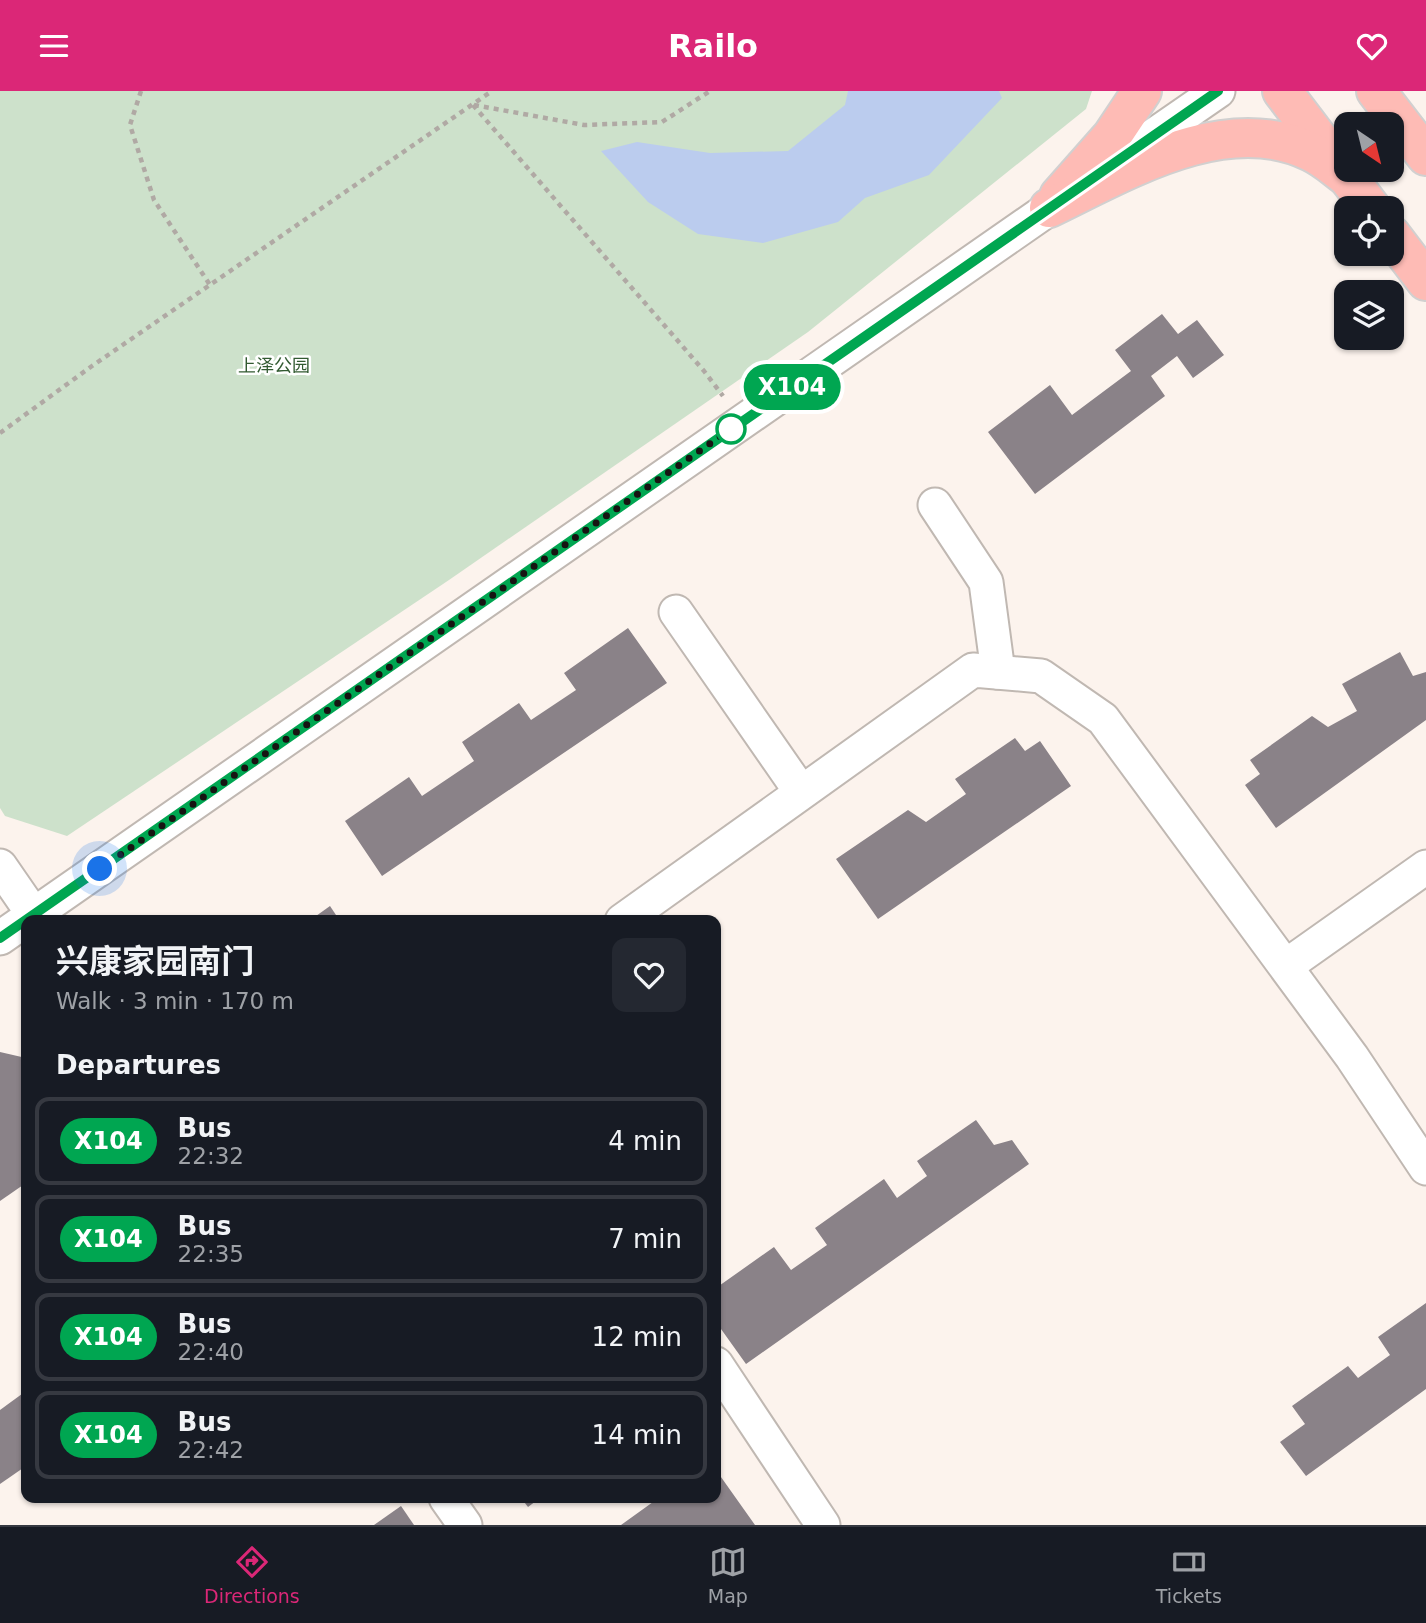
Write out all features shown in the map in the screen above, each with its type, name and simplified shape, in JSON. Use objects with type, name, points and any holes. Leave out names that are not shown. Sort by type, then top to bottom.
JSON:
[{"type":"main road","points":[[1049,208],[1112,135],[1142,91]]},
{"type":"main road","points":[[1282,91],[1334,160]]},
{"type":"main road","points":[[1376,91],[1426,156]]},
{"type":"main road","points":[[1049,208],[1158,156],[1204,143],[1250,139],[1284,142],[1312,152],[1334,168]]},
{"type":"main road","points":[[1351,182],[1362,196]]},
{"type":"main road","points":[[1404,252],[1426,281]]},
{"type":"street","points":[[40,915],[1218,91]]},
{"type":"street","points":[[935,505],[986,582],[998,672]]},
{"type":"street","points":[[676,612],[801,792]]},
{"type":"street","points":[[630,915],[973,670],[1041,676],[1103,719],[1352,1057],[1426,1168]]},
{"type":"street","points":[[0,866],[34,915]]},
{"type":"street","points":[[1286,966],[1426,867]]},
{"type":"street","points":[[0,938],[21,926]]},
{"type":"street","points":[[721,1372],[823,1525]]},
{"type":"street","points":[[450,1503],[465,1525]]},
{"type":"path","points":[[141,91],[130,125],[154,200],[209,285]]},
{"type":"path","points":[[0,433],[209,285],[492,91]]},
{"type":"path","points":[[473,105],[584,125],[662,123],[710,91]]},
{"type":"path","points":[[473,105],[704,371]]},
{"type":"green space","name":"上泽公园","points":[[0,91],[1092,91],[1086,109],[808,332],[449,580],[67,836],[5,816],[0,808]]},
{"type":"water","points":[[848,91],[999,91],[1002,98],[929,175],[865,198],[838,222],[763,243],[698,234],[648,202],[601,151],[637,142],[710,153],[788,151],[845,105]]},
{"type":"building","points":[[1162,314],[1178,334],[1197,320],[1224,355],[1193,378],[1177,356],[1151,376],[1165,396],[1035,494],[988,432],[1050,385],[1072,415],[1131,371],[1115,350]]},
{"type":"building","points":[[628,628],[667,683],[382,876],[345,821],[409,777],[422,796],[474,761],[462,742],[519,703],[531,720],[576,690],[564,673]]},
{"type":"building","points":[[1400,652],[1413,676],[1426,672],[1426,720],[1276,828],[1245,785],[1260,774],[1250,760],[1312,716],[1328,727],[1357,711],[1342,684]]},
{"type":"building","points":[[1015,738],[1025,751],[1040,741],[1071,786],[878,919],[836,859],[908,810],[926,822],[966,794],[955,779]]},
{"type":"building","points":[[330,906],[336,915],[317,915]]},
{"type":"building","points":[[0,1052],[21,1057],[21,1186],[0,1201]]},
{"type":"building","points":[[976,1120],[994,1145],[1012,1140],[1029,1164],[746,1364],[721,1329],[721,1284],[774,1247],[791,1270],[827,1245],[815,1228],[884,1179],[897,1198],[927,1176],[917,1161]]},
{"type":"building","points":[[1426,1303],[1426,1389],[1306,1476],[1280,1442],[1305,1424],[1292,1406],[1348,1366],[1358,1378],[1390,1355],[1378,1337]]},
{"type":"building","points":[[21,1395],[21,1469],[0,1484],[0,1410]]},
{"type":"building","points":[[721,1477],[755,1525],[621,1525],[652,1503],[721,1503]]},
{"type":"building","points":[[401,1506],[414,1525],[374,1525]]},
{"type":"bus line","name":"X104","points":[[33,915],[1218,91]]},
{"type":"bus line","name":"X104","points":[[0,938],[21,923]]},
{"type":"route","points":[[100,869],[731,429]]}]
